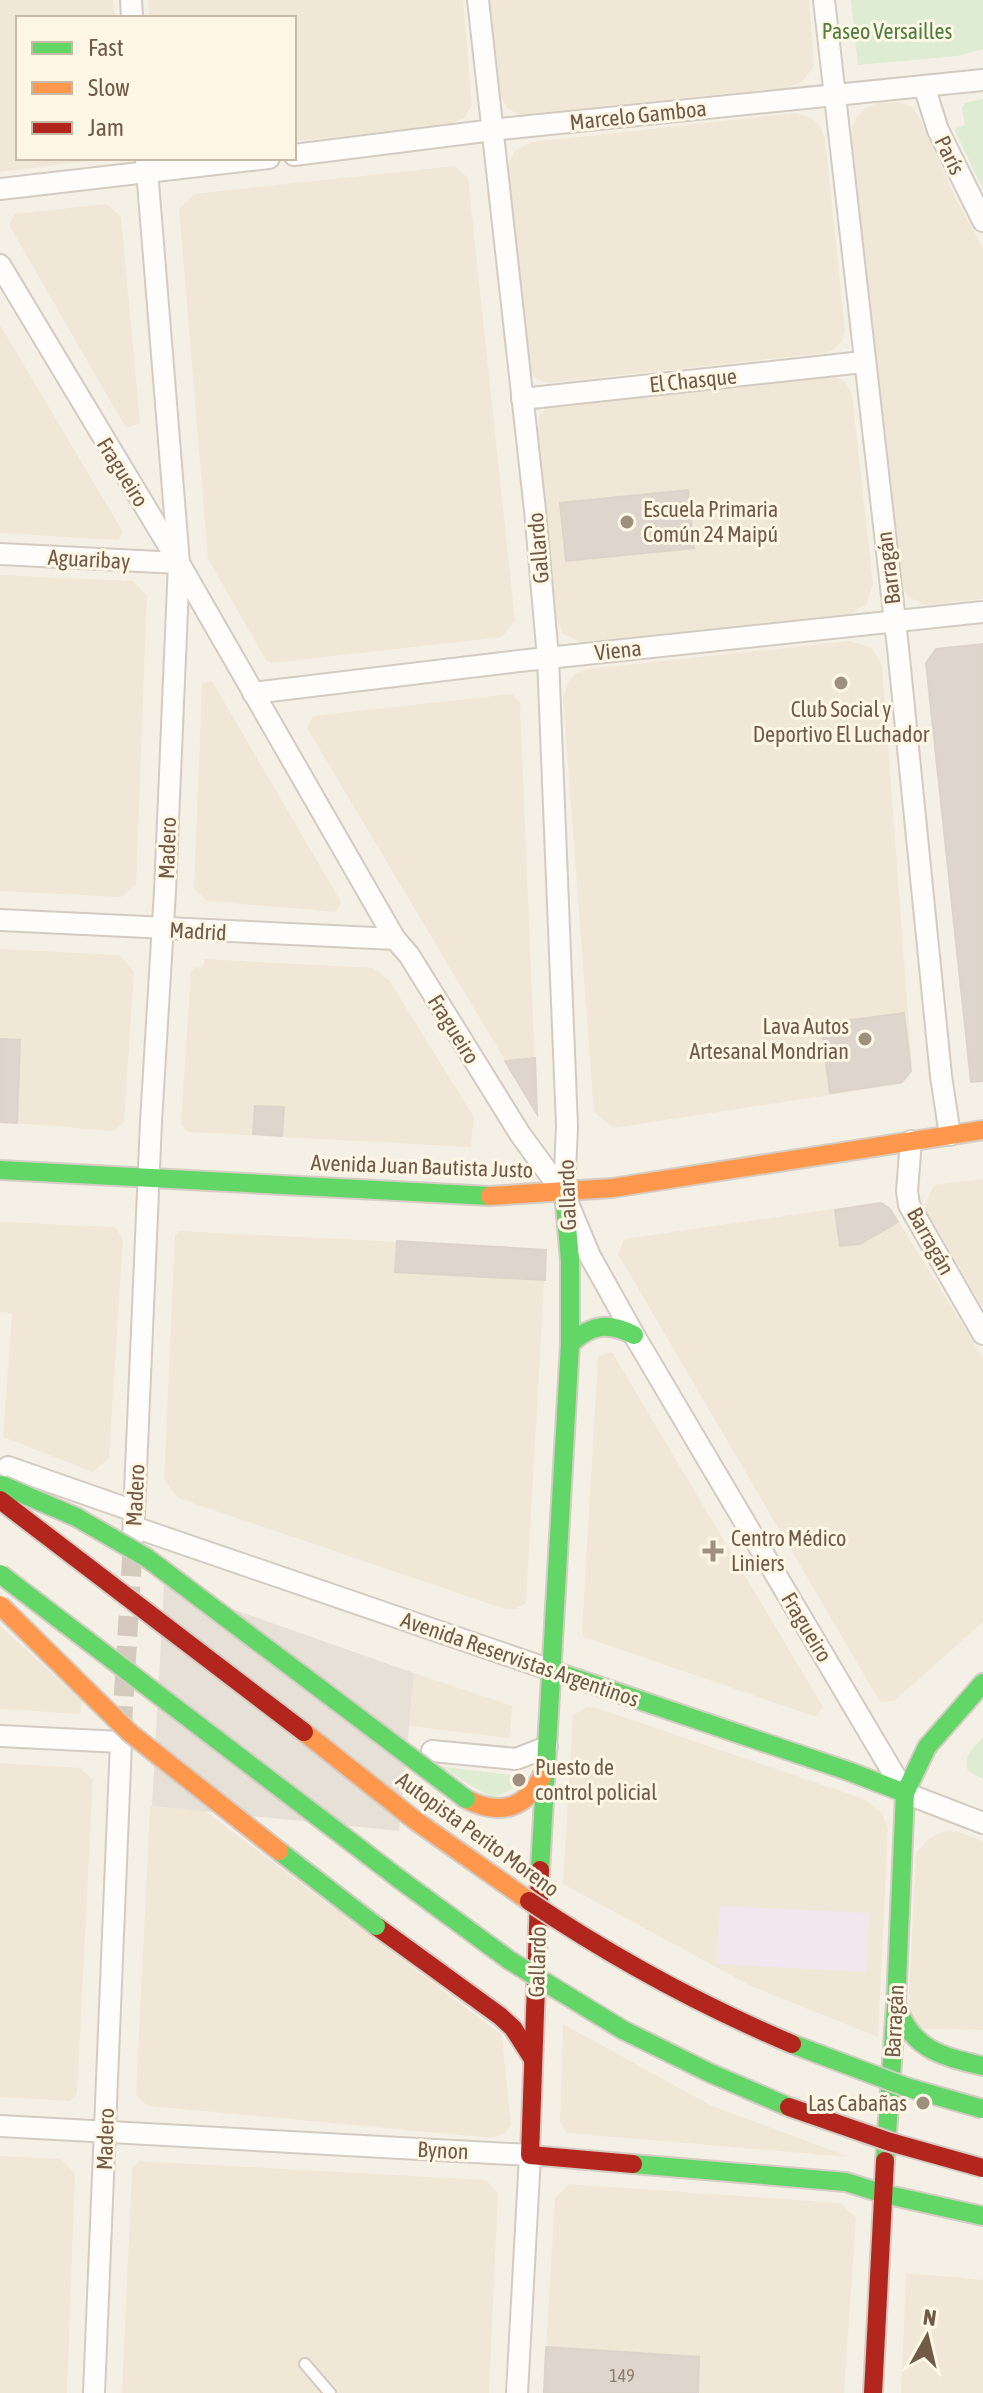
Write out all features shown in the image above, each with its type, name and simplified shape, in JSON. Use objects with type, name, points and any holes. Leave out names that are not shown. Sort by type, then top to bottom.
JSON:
[{"type":"main road","name":"Avenida Juan Bautista Justo","points":[[0,1170],[499,1197],[564,1194],[983,1130]]},
{"type":"main road","name":"Gallardo","points":[[530,2155],[544,1772],[570,1344],[570,1260],[564,1194]]},
{"type":"main road","points":[[570,1344],[582,1331],[600,1325],[618,1326],[634,1335]]},
{"type":"main road","points":[[4,1476],[47,1504],[147,1558],[466,1799],[489,1809],[513,1807],[530,1796],[544,1772]]},
{"type":"main road","name":"Autopista Perito Moreno","points":[[0,1500],[274,1708],[417,1822],[571,1929],[631,1966],[715,2011],[790,2045],[873,2077],[983,2109]]},
{"type":"main road","points":[[0,1574],[456,1924],[547,1985],[622,2029],[773,2102],[856,2133],[983,2168]]},
{"type":"main road","points":[[0,1605],[130,1733],[200,1791],[376,1926],[500,2016],[513,2028],[533,2059]]},
{"type":"main road","name":"Avenida Reservistas Argentinos","points":[[551,1670],[905,1793]]},
{"type":"main road","points":[[905,1793],[924,1750],[983,1683]]},
{"type":"main road","name":"Barragán","points":[[873,2393],[905,1793]]},
{"type":"main road","points":[[896,2004],[900,2021],[918,2043],[951,2059],[983,2066]]},
{"type":"main road","name":"Bynon","points":[[530,2155],[846,2182],[884,2194],[983,2216]]},
{"type":"street","name":"Gallardo","points":[[478,0],[548,658],[567,1126],[564,1194]]},
{"type":"street","name":"Barragán","points":[[824,0],[863,362],[895,620],[941,1076],[950,1135]]},
{"type":"street","name":"Marcelo Gamboa","points":[[296,155],[491,130],[983,80]]},
{"type":"street","name":"París","points":[[924,86],[938,130],[983,221]]},
{"type":"street","points":[[0,189],[147,165],[234,160]]},
{"type":"street","name":"Madero","points":[[134,1525],[179,563],[147,165]]},
{"type":"street","name":"Fragueiro","points":[[0,265],[179,563],[395,939],[409,955],[520,1134],[564,1194],[590,1256],[634,1335],[905,1793]]},
{"type":"street","name":"El Chasque","points":[[522,399],[863,362]]},
{"type":"street","name":"Aguaribay","points":[[0,554],[179,563]]},
{"type":"street","name":"Viena","points":[[253,693],[983,612]]},
{"type":"street","name":"Madrid","points":[[0,920],[395,939]]},
{"type":"street","name":"Barragán","points":[[911,1141],[907,1191],[909,1205],[983,1334]]},
{"type":"street","name":"Avenida Reservistas Argentinos","points":[[4,1476],[134,1525],[551,1670]]},
{"type":"street","name":"Madero","points":[[0,1736],[121,1742],[94,2393]]},
{"type":"street","points":[[432,1751],[516,1759],[547,1747]]},
{"type":"street","points":[[905,1793],[983,1823]]},
{"type":"street","name":"Bynon","points":[[0,2126],[530,2155]]},
{"type":"street","name":"Gallardo","points":[[517,2393],[530,2155]]},
{"type":"lane","points":[[305,2364],[330,2393]]},
{"type":"shaded area","points":[[0,0],[113,0],[115,16],[16,16],[16,160],[95,160],[0,172]]},
{"type":"shaded area","points":[[148,0],[463,0],[472,105],[464,118],[450,125],[296,141],[296,16],[150,16]]},
{"type":"shaded area","points":[[490,0],[809,0],[814,66],[803,81],[789,87],[520,115],[507,108],[501,97]]},
{"type":"shaded area","points":[[899,102],[912,107],[919,117],[957,201],[983,248],[983,599],[925,605],[908,597],[900,582],[851,134],[855,119],[863,110],[877,103]]},
{"type":"shaded area","points":[[795,113],[812,118],[825,138],[845,330],[836,348],[826,353],[546,383],[534,377],[530,368],[508,171],[515,151],[532,142]]},
{"type":"shaded area","points":[[455,166],[468,178],[515,621],[502,637],[272,663],[266,660],[208,559],[179,209],[194,194]]},
{"type":"shaded area","points":[[106,204],[121,217],[140,423],[126,428],[9,225],[15,214]]},
{"type":"shaded area","points":[[0,325],[123,532],[119,540],[0,533]]},
{"type":"shaded area","points":[[832,375],[845,382],[852,394],[873,584],[867,604],[850,614],[580,642],[563,634],[557,622],[537,433],[539,417],[546,408],[554,404]]},
{"type":"shaded area","points":[[0,575],[133,581],[147,596],[136,884],[121,897],[0,891]]},
{"type":"shaded area","points":[[849,641],[871,647],[882,665],[912,1067],[902,1084],[613,1128],[594,1112],[563,699],[567,684],[575,674],[588,669]]},
{"type":"shaded area","points":[[212,681],[341,902],[336,912],[207,901],[194,888],[202,683]]},
{"type":"shaded area","points":[[512,694],[520,702],[536,1093],[525,1094],[307,728],[313,716]]},
{"type":"shaded area","points":[[0,949],[120,955],[134,972],[124,1122],[114,1131],[0,1122]]},
{"type":"shaded area","points":[[205,959],[372,968],[389,980],[474,1117],[471,1147],[188,1132],[181,1124],[191,972],[196,967],[202,968]]},
{"type":"shaded area","points":[[983,1179],[983,1308],[924,1207],[934,1185]]},
{"type":"shaded area","points":[[881,1202],[891,1209],[983,1358],[983,1622],[894,1701],[880,1702],[618,1254],[624,1239]]},
{"type":"shaded area","points":[[0,1222],[115,1227],[123,1240],[109,1458],[93,1472],[3,1437],[12,1313],[0,1312]]},
{"type":"shaded area","points":[[180,1231],[546,1249],[526,1603],[515,1609],[505,1609],[178,1498],[164,1480],[175,1235]]},
{"type":"shaded area","points":[[612,1352],[823,1707],[816,1717],[584,1637],[598,1356]]},
{"type":"shaded area","points":[[164,1585],[414,1673],[399,1831],[152,1806]]},
{"type":"shaded area","points":[[0,1626],[83,1702],[79,1714],[0,1709]]},
{"type":"shaded area","points":[[414,1673],[513,1706],[509,1738],[409,1726]]},
{"type":"shaded area","points":[[587,1707],[864,1799],[882,1813],[888,1828],[878,2037],[753,1987],[563,1884],[573,1715]]},
{"type":"shaded area","points":[[0,1763],[80,1768],[93,1780],[77,2094],[70,2101],[0,2097]]},
{"type":"shaded area","points":[[150,1806],[205,1811],[502,2035],[511,2125],[505,2133],[492,2138],[148,2106],[136,2095]]},
{"type":"shaded area","points":[[956,1831],[983,1841],[983,2030],[915,2029],[908,2012],[916,1853],[929,1839],[942,1832]]},
{"type":"shaded area","points":[[720,1906],[869,1913],[866,1972],[717,1964]]},
{"type":"shaded area","points":[[563,2024],[712,2106],[850,2157],[567,2133],[560,2122]]},
{"type":"shaded area","points":[[0,2156],[61,2159],[75,2174],[67,2393],[0,2393]]},
{"type":"shaded area","points":[[139,2161],[486,2180],[498,2193],[489,2393],[122,2393],[132,2169]]},
{"type":"shaded area","points":[[570,2184],[840,2203],[856,2218],[844,2393],[697,2393],[699,2357],[546,2347],[555,2198]]},
{"type":"shaded area","points":[[906,2273],[983,2280],[983,2393],[901,2393]]},
{"type":"green space","name":"Paseo Versailles","points":[[851,0],[983,0],[983,49],[957,56],[858,65]]},
{"type":"green space","name":"Paseo Versailles","points":[[983,99],[983,189],[954,129],[965,125],[962,108],[965,103]]},
{"type":"green space","points":[[983,1737],[983,1779],[968,1771],[967,1761],[970,1752]]},
{"type":"green space","points":[[439,1766],[517,1776],[524,1778],[523,1785],[492,1798]]},
{"type":"building","name":"Escuela Primaria Común 24 Maipú","points":[[688,490],[694,548],[566,561],[560,503]]},
{"type":"building","points":[[983,644],[983,1081],[971,1082],[926,663],[936,649]]},
{"type":"building","name":"Lava Autos Artesanal Mondrian","points":[[904,1013],[911,1071],[902,1082],[830,1093],[821,1024]]},
{"type":"building","points":[[0,1039],[20,1040],[17,1123],[0,1122]]},
{"type":"building","points":[[535,1058],[537,1114],[505,1061]]},
{"type":"building","points":[[255,1106],[284,1107],[282,1136],[253,1134]]},
{"type":"building","points":[[881,1203],[890,1209],[898,1222],[860,1244],[840,1246],[835,1210]]},
{"type":"building","points":[[397,1241],[546,1250],[545,1280],[395,1272]]},
{"type":"building","points":[[546,2347],[699,2357],[698,2393],[544,2393]]},
{"type":"tunnel","points":[[122,1726],[133,1542]]},
{"type":"traffic: fast","points":[[0,1170],[490,1196]]},
{"type":"traffic: fast","points":[[540,1870],[570,1344],[570,1260],[564,1194]]},
{"type":"traffic: fast","points":[[570,1344],[585,1332],[600,1327],[616,1328],[634,1335]]},
{"type":"traffic: fast","points":[[2,1485],[76,1517],[147,1558],[466,1799]]},
{"type":"traffic: fast","points":[[0,1574],[509,1960],[623,2030],[789,2107]]},
{"type":"traffic: fast","points":[[551,1670],[905,1793]]},
{"type":"traffic: fast","points":[[885,2161],[896,2004],[905,1793],[927,1747],[983,1683]]},
{"type":"traffic: fast","points":[[279,1851],[376,1926]]},
{"type":"traffic: fast","points":[[896,2004],[902,2019],[919,2041],[941,2054],[983,2066]]},
{"type":"traffic: fast","points":[[792,2044],[906,2087],[983,2109]]},
{"type":"traffic: fast","points":[[633,2164],[846,2182],[884,2194]]},
{"type":"traffic: fast","points":[[884,2194],[983,2216]]},
{"type":"traffic: slow","points":[[490,1196],[612,1188],[983,1130]]},
{"type":"traffic: slow","points":[[0,1605],[130,1733],[279,1851]]},
{"type":"traffic: slow","points":[[304,1732],[416,1821],[529,1901]]},
{"type":"traffic: slow","points":[[466,1799],[491,1807],[512,1806],[530,1794],[544,1772]]},
{"type":"traffic: jam","points":[[0,1500],[304,1732]]},
{"type":"traffic: jam","points":[[540,1870],[530,2155],[633,2164]]},
{"type":"traffic: jam","points":[[529,1901],[657,1979],[792,2044]]},
{"type":"traffic: jam","points":[[376,1926],[500,2016],[513,2028],[533,2059]]},
{"type":"traffic: jam","points":[[789,2107],[890,2142],[983,2168]]},
{"type":"traffic: jam","points":[[873,2393],[885,2161]]},
{"type":"place","name":"Escuela Primaria Común 24 Maipú","points":[[627,522]]},
{"type":"place","name":"Club Social y Deportivo El Luchador","points":[[841,683]]},
{"type":"place","name":"Lava Autos Artesanal Mondrian","points":[[865,1039]]},
{"type":"place","name":"Centro Médico Liniers","points":[[713,1551]]},
{"type":"place","name":"Puesto de control policial","points":[[519,1780]]},
{"type":"place","name":"Las Cabañas","points":[[923,2103]]}]
